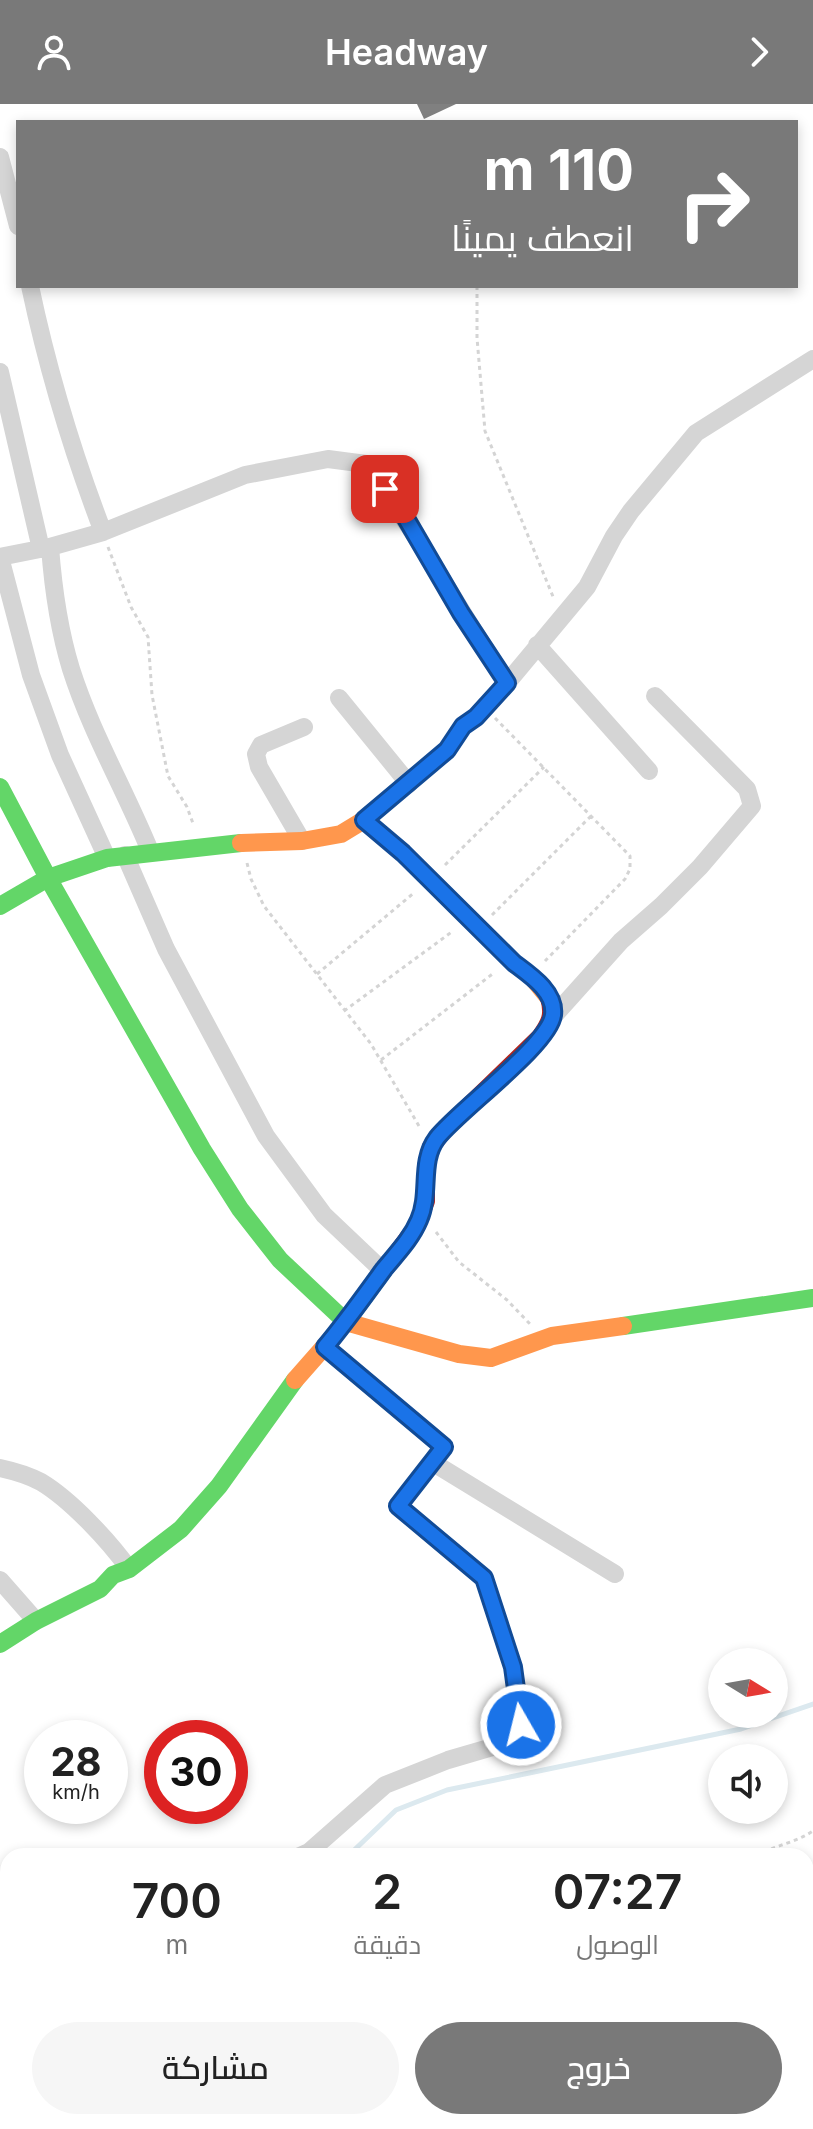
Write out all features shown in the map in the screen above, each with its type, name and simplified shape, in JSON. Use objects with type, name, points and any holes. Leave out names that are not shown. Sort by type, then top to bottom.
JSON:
[{"type":"street","points":[[0,157],[16,217]]},
{"type":"street","points":[[30,288],[70,445],[103,532]]},
{"type":"street","points":[[0,906],[48,878],[116,857],[150,851],[302,841],[341,834],[364,820],[447,750],[463,726],[507,683],[587,587],[631,511],[696,433],[813,359]]},
{"type":"street","points":[[0,372],[46,548],[72,672],[102,747],[150,851]]},
{"type":"street","points":[[383,1271],[324,1215],[266,1136],[60,755],[31,675],[0,557],[103,532],[245,475],[328,459],[366,464],[404,515],[461,613],[507,683]]},
{"type":"street","points":[[537,645],[649,771]]},
{"type":"street","points":[[0,1644],[36,1621],[100,1589],[113,1575],[129,1569],[181,1529],[200,1509],[291,1385],[346,1322],[410,1237],[422,1213],[427,1188],[427,1157],[445,1129],[516,1063],[621,941],[700,867],[752,806],[747,789],[655,696]]},
{"type":"street","points":[[339,698],[409,784]]},
{"type":"street","points":[[302,841],[259,767],[256,754],[261,745],[304,727]]},
{"type":"street","points":[[0,787],[48,878],[202,1149],[240,1209],[302,1284],[346,1322],[474,1357],[498,1357],[534,1341],[581,1331],[813,1298]]},
{"type":"street","points":[[364,820],[388,838],[531,976],[549,998],[552,1018]]},
{"type":"street","points":[[314,1848],[385,1785],[448,1760],[513,1741],[521,1725],[513,1667],[484,1578],[398,1506],[444,1447],[325,1347]]},
{"type":"street","points":[[432,1462],[615,1574]]},
{"type":"street","points":[[0,1468],[24,1474],[50,1489],[120,1556],[129,1569]]},
{"type":"street","points":[[0,1580],[36,1621]]},
{"type":"path","points":[[477,288],[477,338],[485,431],[561,617]]},
{"type":"path","points":[[103,532],[131,607],[148,637],[152,695],[168,776],[187,807],[203,847]]},
{"type":"path","points":[[484,708],[630,856],[630,869],[625,879],[531,976]]},
{"type":"path","points":[[317,974],[430,880],[544,767]]},
{"type":"path","points":[[344,1011],[474,924],[591,816]]},
{"type":"path","points":[[243,844],[251,879],[264,906],[381,1060],[431,1148]]},
{"type":"path","points":[[381,1060],[511,960]]},
{"type":"path","points":[[422,1213],[459,1262],[529,1322],[534,1341]]},
{"type":"path","points":[[771,1848],[813,1831]]},
{"type":"building","points":[[417,104],[456,104],[424,119]]},
{"type":"waterway","points":[[356,1848],[396,1810],[447,1790],[741,1729],[813,1704]]},
{"type":"traffic: fast","points":[[0,787],[48,878],[202,1149],[240,1209],[280,1260],[346,1322],[384,1270]]},
{"type":"traffic: fast","points":[[0,906],[48,878],[107,858],[241,843]]},
{"type":"traffic: fast","points":[[623,1326],[813,1298]]},
{"type":"traffic: fast","points":[[0,1644],[36,1621],[100,1589],[113,1575],[129,1569],[181,1529],[219,1486],[295,1380]]},
{"type":"traffic: slow","points":[[241,843],[302,841],[341,834],[364,820],[403,853],[514,963],[531,976],[549,998]]},
{"type":"traffic: slow","points":[[295,1380],[346,1322],[459,1354],[491,1358],[552,1336],[623,1326]]},
{"type":"traffic: jam","points":[[384,1270],[416,1227],[426,1201],[426,1167],[431,1147],[445,1129],[540,1037],[550,1019],[549,998]]},
{"type":"route","points":[[385,489],[507,683],[476,717],[463,726],[447,750],[364,820],[388,838],[540,985],[549,998],[553,1012],[549,1025],[540,1037],[437,1138],[427,1157],[426,1201],[416,1227],[325,1347],[444,1447],[398,1506],[484,1578],[513,1667],[521,1725]]}]
